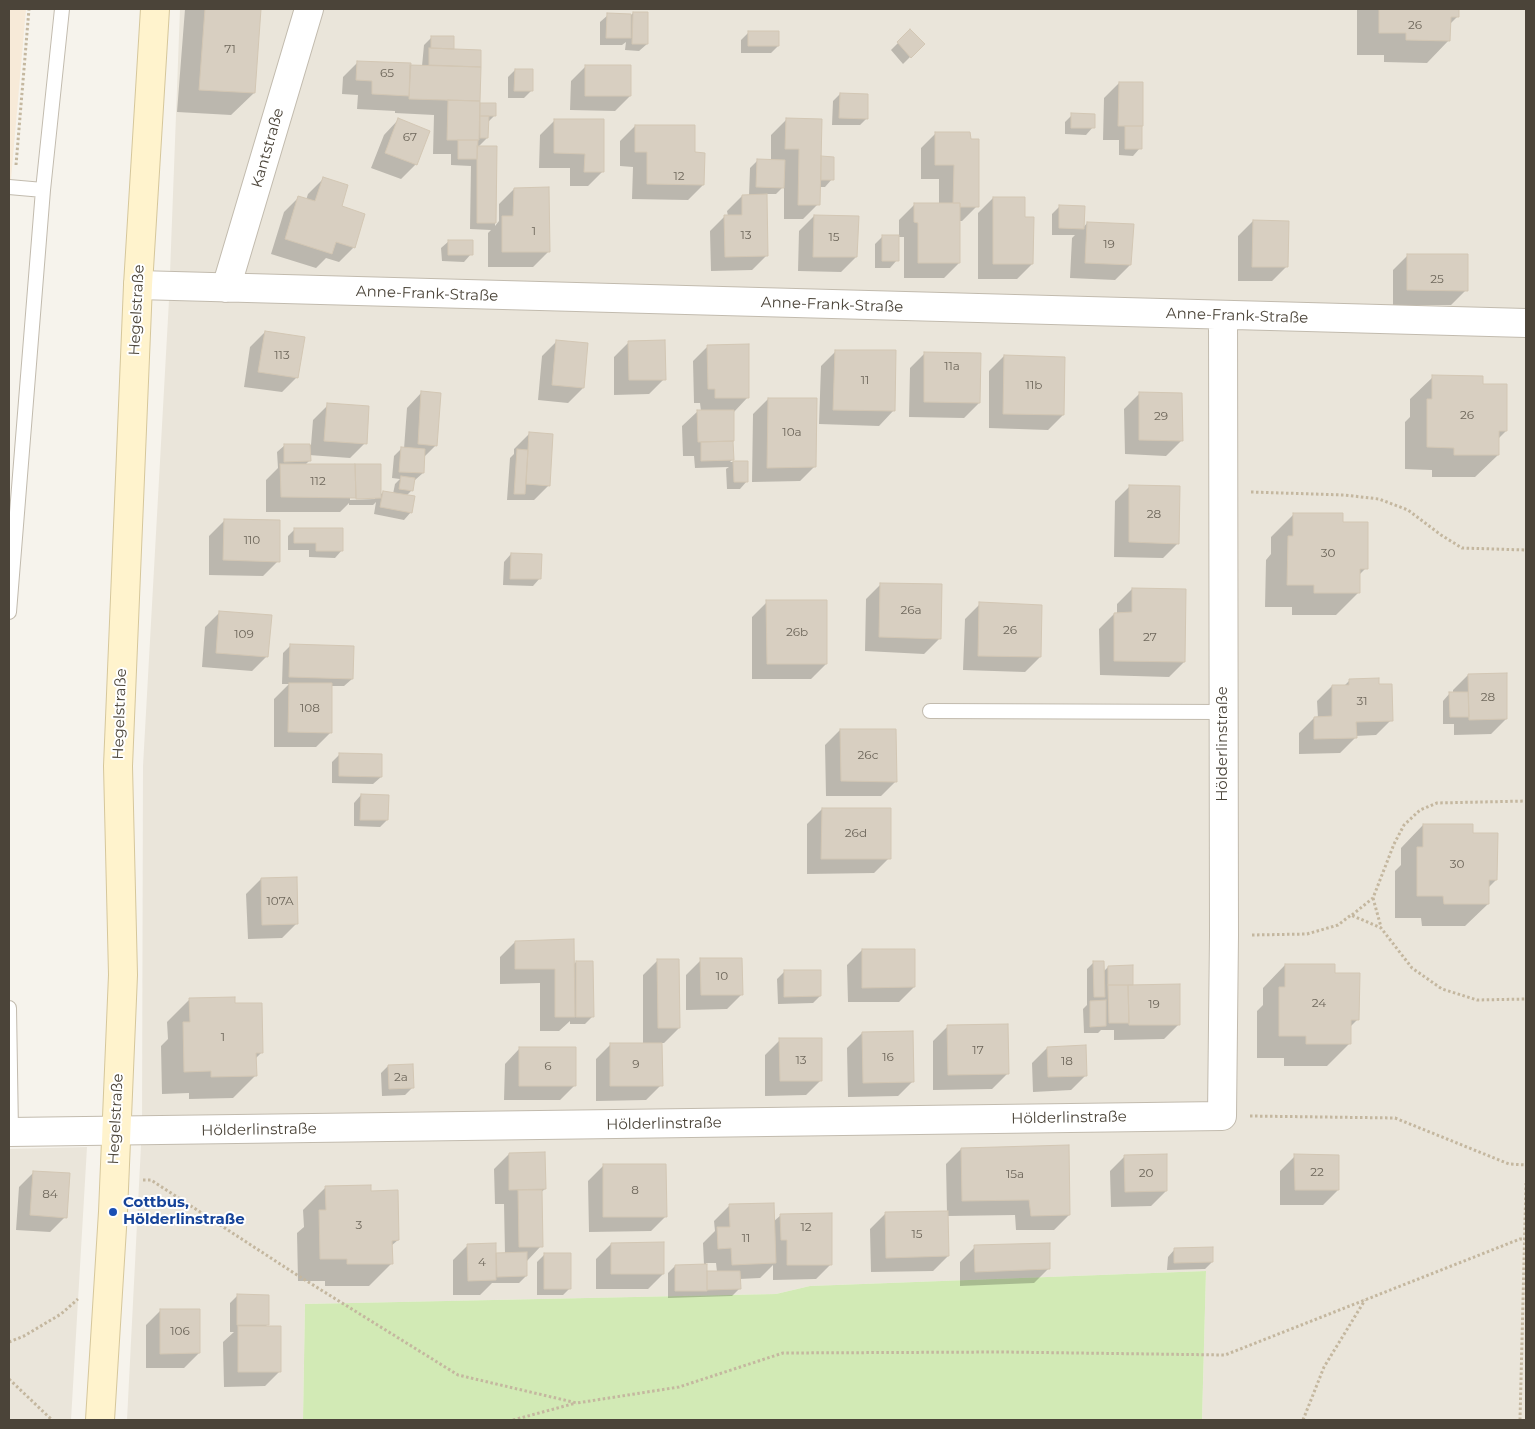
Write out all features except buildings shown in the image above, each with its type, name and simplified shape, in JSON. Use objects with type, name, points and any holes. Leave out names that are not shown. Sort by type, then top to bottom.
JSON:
[{"type":"street","name":"Hegelstraße","points":[[100,1420],[113,1212],[123,975],[118,766],[138,285],[155,9]]},
{"type":"street","name":"Kantstraße","points":[[226,288],[309,9]]},
{"type":"street","name":"Anne-Frank-Straße","points":[[138,285],[1526,324]]},
{"type":"street","name":"Hölderlinstraße","points":[[10,1132],[1222,1116],[1224,935],[1222,712],[1223,315]]},
{"type":"lane","points":[[9,612],[43,190],[62,9]]},
{"type":"lane","points":[[9,188],[43,190]]},
{"type":"lane","points":[[930,711],[1222,712]]},
{"type":"lane","points":[[9,1008],[10,1132]]},
{"type":"path","points":[[16,167],[29,9]]},
{"type":"path","points":[[1223,491],[1344,495],[1379,500],[1408,510],[1462,548],[1526,550]]},
{"type":"path","points":[[1224,935],[1308,934],[1338,925],[1373,898],[1390,853],[1404,825],[1420,810],[1437,803],[1526,801]]},
{"type":"path","points":[[1373,898],[1381,928],[1412,968],[1442,989],[1477,1000],[1526,999]]},
{"type":"path","points":[[1351,915],[1381,928]]},
{"type":"path","points":[[1222,1116],[1395,1118],[1509,1164],[1526,1165]]},
{"type":"path","points":[[151,1180],[297,1275],[458,1376],[577,1403]]},
{"type":"path","points":[[1520,1420],[1526,1183]]},
{"type":"path","points":[[513,1420],[577,1403],[679,1387],[783,1353],[1003,1352],[1225,1355],[1520,1239],[1526,1239]]},
{"type":"path","points":[[9,1342],[24,1336],[61,1314],[80,1298]]},
{"type":"path","points":[[1303,1420],[1324,1366],[1365,1300]]},
{"type":"path","points":[[9,1379],[52,1420]]},
{"type":"shaded area","points":[[9,9],[26,9],[9,202]]},
{"type":"shaded area","points":[[180,9],[1526,9],[1526,1420],[1202,1420],[1206,1271],[810,1286],[776,1294],[305,1304],[303,1420],[127,1420],[142,1126],[143,766],[169,300]]},
{"type":"shaded area","points":[[87,1147],[71,1420],[9,1420],[9,1149]]},
{"type":"green space","points":[[1206,1271],[1202,1420],[303,1420],[305,1304],[776,1294],[810,1286]]},
{"type":"place","name":"Cottbus, Hölderlinstraße","points":[[113,1212]]}]
